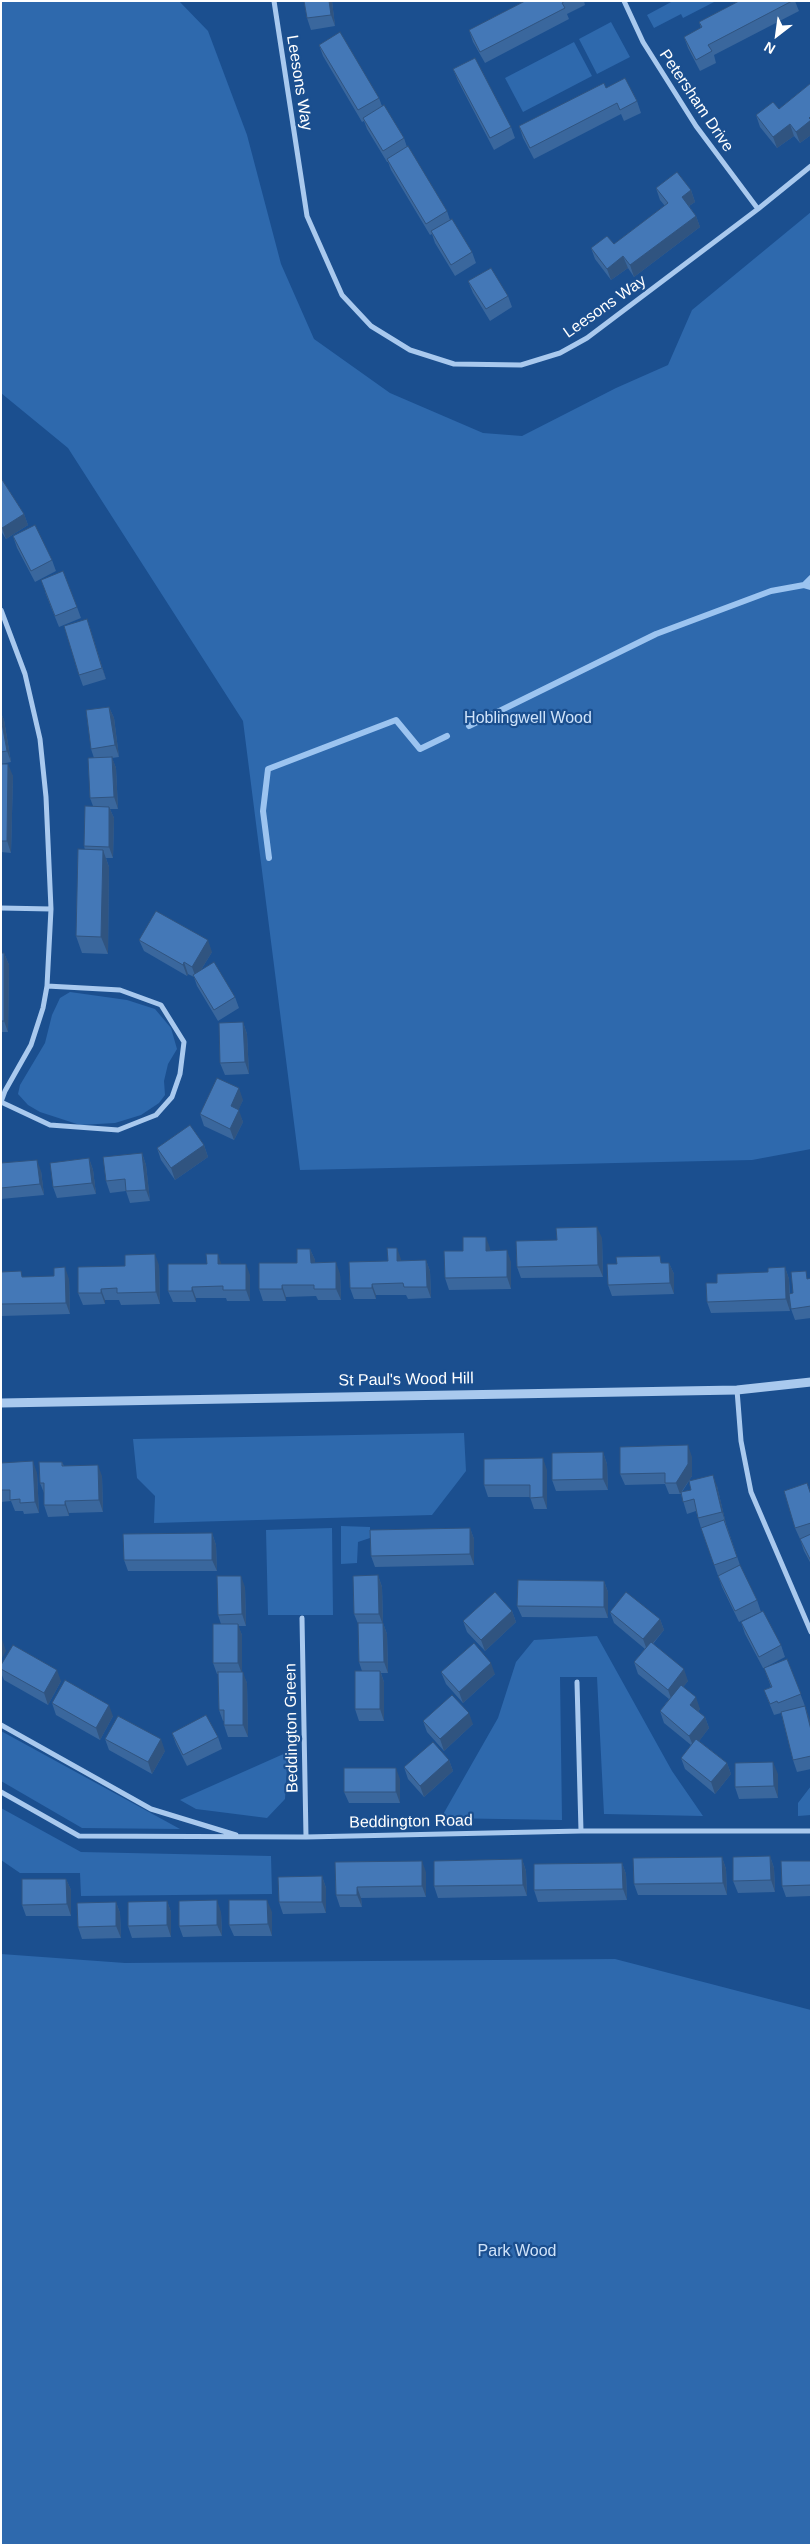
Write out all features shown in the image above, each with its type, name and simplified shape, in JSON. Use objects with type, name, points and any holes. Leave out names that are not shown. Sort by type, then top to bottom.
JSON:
[{"type":"street","name":"Leesons Way","points":[[274,1],[307,216],[342,295],[371,326],[410,350],[454,364],[522,366],[560,353],[587,338],[758,210],[811,166]]},
{"type":"street","name":"Petersham Drive","points":[[624,1],[643,42],[696,126],[758,210]]},
{"type":"street","points":[[1,610],[25,674],[40,739],[46,797],[50,909],[47,986],[34,1039],[4,1091],[1,1102],[50,1125],[118,1130],[156,1115],[172,1097],[180,1074],[184,1042],[161,1005],[120,990],[47,986]]},
{"type":"street","points":[[1,908],[50,909]]},
{"type":"street","name":"St Paul's Wood Hill","points":[[1,1403],[737,1390],[811,1382]]},
{"type":"street","points":[[737,1390],[741,1441],[751,1492],[811,1632]]},
{"type":"street","name":"Beddington Green","points":[[302,1618],[306,1837]]},
{"type":"street","points":[[577,1682],[581,1831]]},
{"type":"street","name":"Beddington Road","points":[[1,1725],[150,1809],[241,1837]]},
{"type":"street","name":"Beddington Road","points":[[1,1792],[79,1836],[306,1837],[581,1831],[811,1831]]},
{"type":"green space","name":"Hoblingwell Wood","points":[[1,1],[179,1],[208,31],[247,135],[281,264],[314,339],[390,393],[483,433],[522,436],[616,388],[668,365],[692,310],[811,212],[811,1149],[752,1160],[300,1170],[243,721],[68,448],[1,393]]},
{"type":"green space","points":[[673,1],[716,1],[683,18],[681,14],[654,28],[647,15]]},
{"type":"green space","points":[[611,22],[630,57],[597,74],[579,39]]},
{"type":"green space","points":[[574,42],[592,76],[523,112],[505,78]]},
{"type":"green space","points":[[70,992],[127,1000],[155,1009],[171,1028],[177,1049],[168,1064],[164,1081],[165,1095],[159,1103],[141,1115],[115,1123],[80,1125],[40,1112],[28,1105],[18,1094],[20,1085],[45,1043],[52,1015],[60,998]]},
{"type":"green space","points":[[464,1433],[466,1471],[432,1515],[154,1523],[155,1496],[137,1478],[133,1439]]},
{"type":"green space","points":[[341,1526],[370,1527],[370,1538],[358,1542],[357,1563],[341,1564]]},
{"type":"green space","points":[[332,1528],[333,1615],[268,1615],[266,1530]]},
{"type":"green space","points":[[597,1636],[672,1771],[703,1816],[604,1814],[597,1677],[560,1677],[562,1820],[441,1818],[498,1718],[516,1662],[534,1640]]},
{"type":"green space","points":[[1,1731],[180,1829],[82,1828],[1,1781]]},
{"type":"green space","points":[[288,1752],[285,1799],[267,1818],[196,1809],[180,1800]]},
{"type":"green space","points":[[811,1786],[811,1815],[798,1816],[798,1803]]},
{"type":"green space","points":[[1,1808],[81,1852],[271,1856],[272,1894],[81,1896],[80,1873],[20,1873],[1,1860]]},
{"type":"green space","name":"Park Wood","points":[[1,1954],[125,1963],[615,1959],[811,2010],[811,2545],[1,2545]]},
{"type":"building","points":[[304,1],[329,1],[331,15],[307,18]]},
{"type":"building","points":[[525,1],[565,1],[562,3],[565,8],[480,52],[469,30]]},
{"type":"building","points":[[739,1],[792,1],[708,45],[712,51],[696,60],[684,37],[702,27],[699,22]]},
{"type":"building","points":[[340,32],[379,98],[358,110],[319,45]]},
{"type":"building","points":[[475,58],[511,127],[490,138],[453,69]]},
{"type":"building","points":[[625,78],[637,101],[620,110],[617,103],[530,148],[519,126],[604,83],[606,88]]},
{"type":"building","points":[[811,83],[811,116],[809,118],[811,120],[796,132],[790,124],[773,137],[756,115],[773,102],[779,109]]},
{"type":"building","points":[[384,105],[404,138],[383,151],[363,118]]},
{"type":"building","points":[[408,146],[447,211],[426,224],[387,159]]},
{"type":"building","points":[[677,172],[691,190],[682,197],[696,216],[630,265],[623,256],[607,269],[591,248],[607,236],[614,244],[668,203],[656,188]]},
{"type":"building","points":[[452,219],[472,252],[451,265],[431,231]]},
{"type":"building","points":[[491,268],[508,296],[486,309],[468,281]]},
{"type":"building","points":[[1,478],[24,514],[2,528],[1,526]]},
{"type":"building","points":[[35,525],[52,560],[31,571],[13,536]]},
{"type":"building","points":[[63,571],[77,607],[55,616],[41,580]]},
{"type":"building","points":[[87,619],[102,668],[79,675],[64,626]]},
{"type":"building","points":[[109,707],[115,745],[91,749],[86,710]]},
{"type":"building","points":[[1,718],[7,751],[1,752]]},
{"type":"building","points":[[112,757],[114,797],[90,798],[88,758]]},
{"type":"building","points":[[1,764],[8,764],[7,841],[1,841]]},
{"type":"building","points":[[85,806],[109,807],[109,847],[84,846]]},
{"type":"building","points":[[78,849],[103,850],[101,937],[76,936]]},
{"type":"building","points":[[156,911],[208,940],[192,967],[184,962],[183,965],[139,940]]},
{"type":"building","points":[[1,953],[4,953],[4,1021],[1,1021]]},
{"type":"building","points":[[214,962],[235,997],[214,1010],[193,975]]},
{"type":"building","points":[[243,1022],[245,1062],[220,1063],[219,1023]]},
{"type":"building","points":[[217,1078],[239,1088],[231,1106],[239,1110],[230,1129],[200,1114]]},
{"type":"building","points":[[190,1125],[204,1145],[171,1168],[157,1148]]},
{"type":"building","points":[[142,1153],[146,1190],[126,1191],[125,1179],[106,1181],[103,1157]]},
{"type":"building","points":[[89,1158],[92,1183],[53,1187],[50,1163]]},
{"type":"building","points":[[37,1160],[40,1184],[1,1188],[1,1163]]},
{"type":"building","points":[[597,1227],[598,1265],[517,1267],[516,1241],[557,1240],[556,1228]]},
{"type":"building","points":[[463,1237],[486,1237],[486,1251],[507,1250],[507,1277],[445,1278],[444,1251],[463,1251]]},
{"type":"building","points":[[387,1248],[397,1248],[397,1261],[426,1260],[427,1287],[404,1287],[403,1283],[372,1284],[372,1288],[350,1288],[349,1262],[388,1261]]},
{"type":"building","points":[[297,1249],[310,1249],[311,1263],[336,1262],[336,1289],[314,1289],[314,1285],[282,1285],[282,1289],[259,1289],[259,1263],[297,1263]]},
{"type":"building","points":[[155,1254],[156,1292],[117,1293],[117,1288],[101,1289],[101,1293],[78,1293],[78,1267],[125,1266],[125,1255]]},
{"type":"building","points":[[206,1254],[218,1254],[218,1264],[246,1264],[246,1290],[223,1290],[223,1286],[192,1287],[192,1291],[168,1291],[168,1264],[207,1264]]},
{"type":"building","points":[[660,1256],[661,1263],[669,1263],[670,1283],[608,1285],[607,1264],[617,1264],[616,1257]]},
{"type":"building","points":[[65,1267],[66,1303],[1,1304],[1,1272],[21,1271],[22,1277],[54,1276],[54,1268]]},
{"type":"building","points":[[785,1267],[786,1299],[707,1302],[706,1283],[717,1283],[717,1274],[768,1272],[768,1268]]},
{"type":"building","points":[[806,1271],[807,1279],[811,1278],[811,1306],[791,1309],[789,1294],[793,1293],[791,1272]]},
{"type":"building","points":[[688,1445],[688,1464],[676,1483],[665,1483],[665,1473],[620,1474],[620,1447]]},
{"type":"building","points":[[603,1452],[603,1479],[552,1480],[552,1453]]},
{"type":"building","points":[[543,1458],[543,1497],[530,1498],[530,1485],[484,1485],[484,1459]]},
{"type":"building","points":[[33,1461],[35,1502],[20,1503],[20,1499],[10,1500],[10,1490],[1,1490],[1,1463]]},
{"type":"building","points":[[39,1462],[62,1462],[62,1466],[98,1465],[99,1500],[65,1501],[65,1505],[44,1505],[44,1483],[40,1483]]},
{"type":"building","points":[[713,1475],[722,1512],[698,1518],[694,1499],[683,1502],[681,1492],[691,1490],[689,1481]]},
{"type":"building","points":[[807,1483],[811,1495],[811,1523],[795,1528],[784,1491]]},
{"type":"building","points":[[724,1520],[737,1557],[714,1565],[701,1528]]},
{"type":"building","points":[[470,1528],[470,1554],[371,1556],[370,1530]]},
{"type":"building","points":[[212,1533],[212,1560],[124,1560],[123,1534]]},
{"type":"building","points":[[811,1534],[811,1561],[800,1539]]},
{"type":"building","points":[[740,1565],[757,1600],[735,1611],[718,1576]]},
{"type":"building","points":[[378,1575],[379,1614],[354,1614],[353,1576]]},
{"type":"building","points":[[217,1576],[241,1576],[242,1614],[218,1615]]},
{"type":"building","points":[[518,1580],[604,1581],[604,1607],[517,1606]]},
{"type":"building","points":[[495,1592],[512,1611],[481,1640],[463,1621]]},
{"type":"building","points":[[626,1592],[660,1619],[643,1639],[610,1612]]},
{"type":"building","points":[[763,1611],[781,1645],[759,1657],[741,1622]]},
{"type":"building","points":[[358,1623],[383,1623],[384,1662],[359,1662]]},
{"type":"building","points":[[213,1624],[238,1624],[238,1663],[213,1663]]},
{"type":"building","points":[[651,1642],[684,1669],[668,1690],[634,1662]]},
{"type":"building","points":[[474,1643],[491,1663],[459,1692],[441,1672]]},
{"type":"building","points":[[13,1645],[57,1670],[44,1693],[1,1669],[1,1665]]},
{"type":"building","points":[[787,1659],[801,1694],[778,1703],[777,1701],[770,1704],[764,1690],[772,1687],[764,1668]]},
{"type":"building","points":[[355,1671],[380,1671],[380,1709],[355,1709]]},
{"type":"building","points":[[218,1672],[243,1672],[243,1725],[224,1725],[224,1710],[219,1710]]},
{"type":"building","points":[[65,1680],[109,1705],[96,1728],[52,1703]]},
{"type":"building","points":[[681,1685],[696,1697],[690,1705],[705,1717],[689,1736],[660,1711]]},
{"type":"building","points":[[452,1695],[469,1713],[440,1739],[423,1721]]},
{"type":"building","points":[[805,1706],[811,1730],[811,1756],[793,1760],[781,1712]]},
{"type":"building","points":[[206,1715],[218,1737],[183,1755],[172,1733]]},
{"type":"building","points":[[118,1716],[161,1739],[148,1762],[105,1739]]},
{"type":"building","points":[[696,1739],[727,1763],[711,1782],[681,1758]]},
{"type":"building","points":[[433,1742],[449,1760],[420,1786],[404,1767]]},
{"type":"building","points":[[773,1762],[774,1786],[735,1787],[735,1763]]},
{"type":"building","points":[[344,1768],[396,1768],[396,1792],[344,1792]]},
{"type":"building","points":[[770,1856],[771,1880],[733,1881],[733,1857]]},
{"type":"building","points":[[722,1857],[723,1883],[634,1884],[633,1858]]},
{"type":"building","points":[[522,1859],[523,1885],[434,1886],[434,1861]]},
{"type":"building","points":[[422,1861],[422,1886],[357,1887],[357,1895],[336,1895],[335,1862]]},
{"type":"building","points":[[781,1861],[811,1861],[811,1885],[782,1886]]},
{"type":"building","points":[[622,1863],[623,1889],[534,1890],[534,1864]]},
{"type":"building","points":[[322,1876],[322,1902],[279,1902],[278,1877]]},
{"type":"building","points":[[22,1879],[66,1879],[67,1904],[22,1905]]},
{"type":"building","points":[[217,1900],[217,1925],[179,1926],[179,1901]]},
{"type":"building","points":[[229,1900],[267,1900],[268,1924],[229,1925]]},
{"type":"building","points":[[167,1901],[167,1925],[128,1926],[128,1902]]},
{"type":"building","points":[[116,1902],[116,1926],[78,1927],[77,1903]]},
{"type":"waterway","points":[[804,585],[811,578]]},
{"type":"waterway","points":[[469,726],[656,634],[771,591],[804,585],[811,587]]},
{"type":"waterway","points":[[269,858],[263,811],[268,769],[396,720],[420,749],[447,736]]}]
